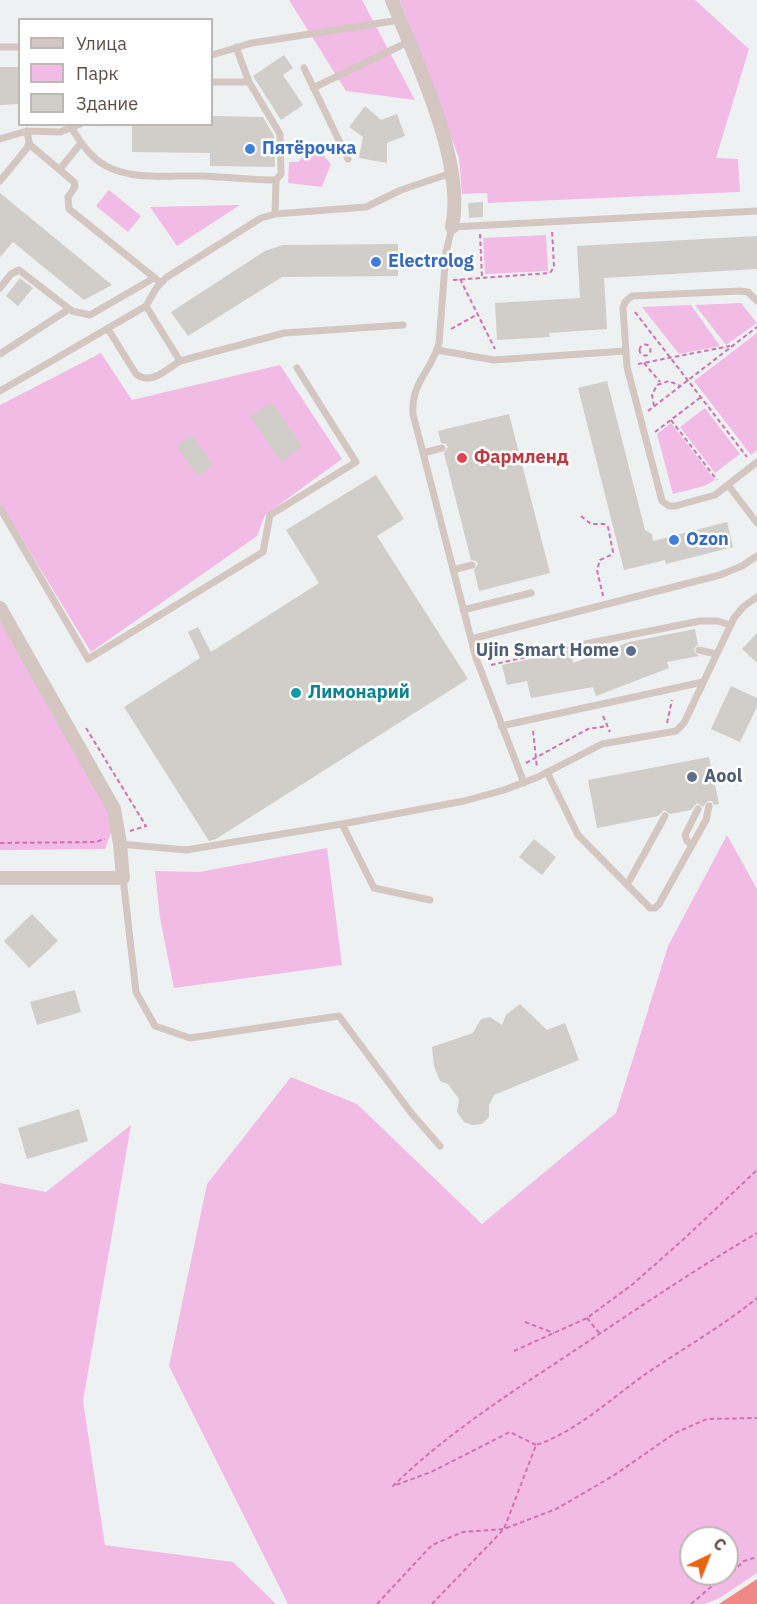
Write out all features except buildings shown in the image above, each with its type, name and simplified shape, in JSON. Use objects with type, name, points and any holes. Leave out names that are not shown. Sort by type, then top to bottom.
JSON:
[{"type":"street","points":[[392,0],[443,132],[455,206],[452,227]]},
{"type":"street","points":[[0,608],[114,809],[123,878],[0,878]]},
{"type":"lane","points":[[213,55],[236,47],[400,20]]},
{"type":"lane","points":[[313,88],[408,42]]},
{"type":"lane","points":[[0,46],[18,47]]},
{"type":"lane","points":[[236,47],[249,82],[280,135],[281,174],[276,180],[275,214]]},
{"type":"lane","points":[[304,68],[348,159]]},
{"type":"lane","points":[[213,82],[249,82]]},
{"type":"lane","points":[[0,139],[27,130],[60,132],[77,126]]},
{"type":"lane","points":[[72,129],[91,155],[100,162],[117,171],[132,175],[276,180]]},
{"type":"lane","points":[[27,130],[29,144],[60,169],[75,185],[68,197],[69,209],[157,280]]},
{"type":"lane","points":[[60,169],[81,143]]},
{"type":"lane","points":[[0,182],[29,144]]},
{"type":"lane","points":[[0,288],[11,273],[19,270],[69,309],[90,315],[167,277],[253,222],[275,214],[366,207],[401,190],[451,173]]},
{"type":"lane","points":[[524,783],[479,668],[413,414],[415,388],[437,350],[440,336],[446,252],[452,227],[757,211]]},
{"type":"lane","points":[[0,391],[146,306],[157,280]]},
{"type":"lane","points":[[755,464],[715,495],[675,506],[665,504],[660,498],[627,367],[622,308],[626,300],[632,296],[740,291],[748,292],[757,301]]},
{"type":"lane","points":[[146,306],[180,361]]},
{"type":"lane","points":[[0,354],[69,309]]},
{"type":"lane","points":[[108,328],[136,374],[142,379],[154,377],[180,361],[284,333],[403,325]]},
{"type":"lane","points":[[437,350],[487,360],[625,351]]},
{"type":"lane","points":[[0,508],[88,659],[263,552],[270,515],[356,462],[297,368]]},
{"type":"lane","points":[[423,453],[442,448]]},
{"type":"lane","points":[[726,487],[757,524]]},
{"type":"lane","points":[[471,639],[720,575],[757,556]]},
{"type":"lane","points":[[453,570],[472,565]]},
{"type":"lane","points":[[463,610],[531,593]]},
{"type":"lane","points":[[120,844],[186,850],[464,801],[524,783],[594,747],[676,731],[682,726],[739,610],[757,597]]},
{"type":"lane","points":[[585,644],[700,621],[718,621],[730,625]]},
{"type":"lane","points":[[699,650],[717,654]]},
{"type":"lane","points":[[501,726],[704,682]]},
{"type":"lane","points":[[547,772],[578,835],[647,906],[653,908],[657,906],[707,818],[709,806]]},
{"type":"lane","points":[[692,844],[687,841],[685,835],[698,808]]},
{"type":"lane","points":[[627,885],[665,816]]},
{"type":"lane","points":[[342,824],[374,888],[430,900]]},
{"type":"lane","points":[[123,878],[136,992],[155,1026],[190,1038],[339,1016],[412,1114],[440,1146]]},
{"type":"path","points":[[444,280],[551,272],[554,267],[551,222]]},
{"type":"path","points":[[479,225],[482,278]]},
{"type":"path","points":[[460,279],[501,360]]},
{"type":"path","points":[[626,300],[755,464]]},
{"type":"path","points":[[440,336],[478,314]]},
{"type":"path","points":[[640,417],[757,327]]},
{"type":"path","points":[[649,346],[656,340]]},
{"type":"path","points":[[646,355],[641,354],[639,349],[645,344],[649,346]]},
{"type":"path","points":[[649,346],[650,353],[646,355],[646,363],[660,383]]},
{"type":"path","points":[[627,367],[732,346]]},
{"type":"path","points":[[654,406],[652,395],[660,383],[669,381],[680,386]]},
{"type":"path","points":[[645,440],[701,398]]},
{"type":"path","points":[[671,420],[726,487]]},
{"type":"path","points":[[581,516],[591,524],[604,524],[608,527],[613,552],[600,560],[596,566],[605,604]]},
{"type":"path","points":[[479,668],[585,644]]},
{"type":"path","points":[[665,733],[675,688]]},
{"type":"path","points":[[598,705],[614,742]]},
{"type":"path","points":[[531,719],[538,777]]},
{"type":"path","points":[[518,767],[588,729],[607,726]]},
{"type":"path","points":[[514,1351],[587,1318],[642,1276],[757,1170]]},
{"type":"path","points":[[757,1233],[493,1405],[420,1460],[393,1486],[431,1472],[510,1432],[536,1445],[556,1438],[757,1298]]},
{"type":"path","points":[[587,1318],[600,1334]]},
{"type":"path","points":[[525,1322],[554,1333]]},
{"type":"path","points":[[377,1604],[432,1545],[463,1532],[504,1529],[556,1509],[613,1476],[675,1433],[707,1419],[757,1418]]},
{"type":"path","points":[[432,1604],[504,1529],[536,1445]]},
{"type":"path","points":[[691,1604],[744,1561],[757,1557]]},
{"type":"green space","points":[[289,0],[362,0],[415,100],[346,91]]},
{"type":"green space","points":[[400,0],[695,0],[749,49],[716,158],[738,159],[740,192],[488,203],[487,193],[462,194],[459,158]]},
{"type":"green space","points":[[315,145],[331,164],[322,187],[288,183],[289,162],[298,162]]},
{"type":"green space","points":[[109,190],[141,216],[128,232],[96,206]]},
{"type":"green space","points":[[240,205],[177,246],[150,207]]},
{"type":"green space","points":[[546,235],[548,271],[485,274],[483,238]]},
{"type":"green space","points":[[741,303],[757,323],[726,345],[695,305]]},
{"type":"green space","points":[[691,305],[720,346],[679,354],[642,307]]},
{"type":"green space","points":[[757,333],[757,450],[751,455],[694,381]]},
{"type":"green space","points":[[101,353],[132,400],[280,365],[342,459],[265,515],[257,536],[91,652],[0,503],[0,405]]},
{"type":"green space","points":[[705,408],[740,454],[715,473],[680,427]]},
{"type":"green space","points":[[671,423],[715,480],[704,486],[673,494],[657,434]]},
{"type":"green space","points":[[0,622],[115,822],[105,849],[0,850]]},
{"type":"green space","points":[[727,835],[757,889],[757,1573],[739,1585],[739,1526],[679,1526],[679,1586],[738,1586],[718,1599],[704,1604],[288,1604],[169,1366],[207,1184],[291,1077],[357,1104],[482,1224],[616,1113],[668,946]]},
{"type":"green space","points":[[327,848],[342,965],[174,988],[160,918],[155,871],[200,872]]},
{"type":"green space","points":[[131,1125],[83,1401],[105,1545],[233,1562],[276,1604],[0,1604],[0,1183],[46,1192]]},
{"type":"shaded area","points":[[757,1579],[757,1604],[719,1604]]},
{"type":"place","name":"Пятёрочка","points":[[250,149]]},
{"type":"place","name":"Electrolog","points":[[376,262]]},
{"type":"place","name":"Фармленд","points":[[462,458]]},
{"type":"place","name":"Ozon","points":[[674,540]]},
{"type":"place","name":"Ujin Smart Home","points":[[631,651]]},
{"type":"place","name":"Лимонарий","points":[[296,693]]},
{"type":"place","name":"Aool","points":[[692,777]]}]
